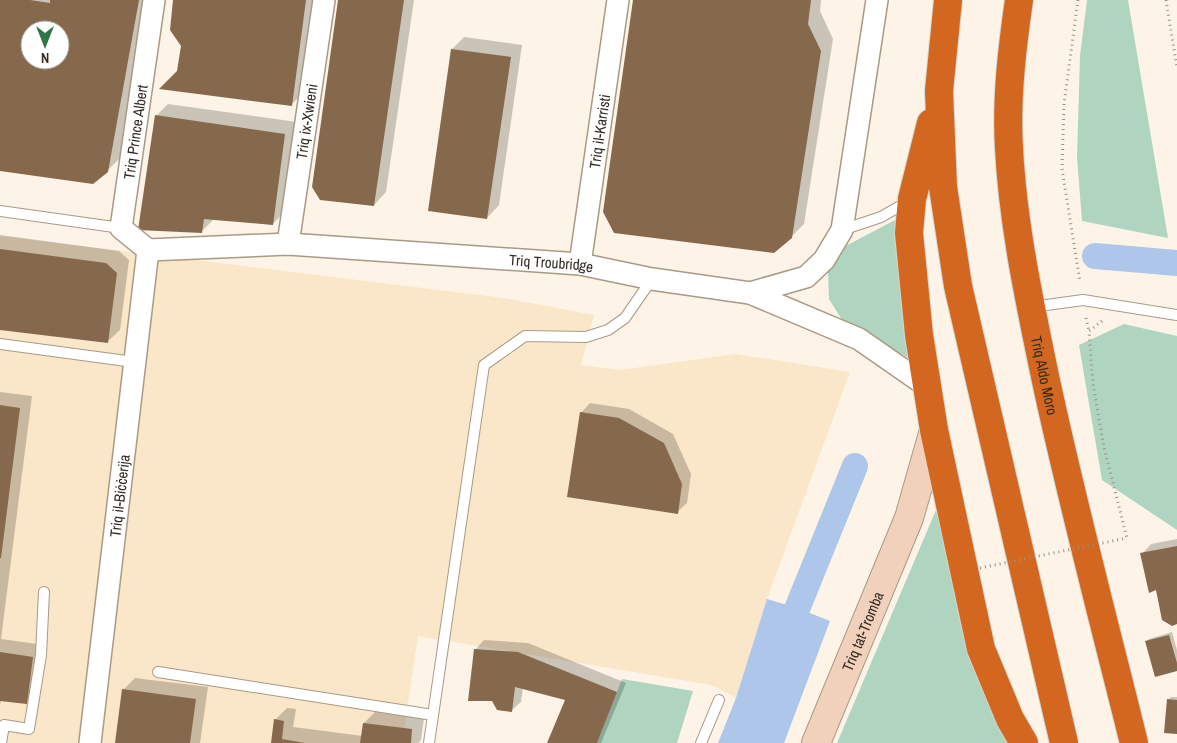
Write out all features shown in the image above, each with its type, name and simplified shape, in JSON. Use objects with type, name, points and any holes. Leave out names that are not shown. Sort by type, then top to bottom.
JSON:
[{"type":"highway","points":[[948,0],[939,91],[943,187],[958,286],[1064,743]]},
{"type":"highway","name":"Triq Aldo Moro","points":[[1018,0],[1009,89],[1009,147],[1015,216],[1030,308],[1063,458],[1134,743]]},
{"type":"highway","points":[[939,91],[912,199],[909,233],[919,334],[934,430],[981,649],[1010,719],[1024,743]]},
{"type":"street","name":"Triq Prince Albert","points":[[121,228],[154,0]]},
{"type":"street","name":"Triq ix-Xwieni","points":[[288,244],[324,0]]},
{"type":"street","name":"Triq il-Karristi","points":[[580,264],[618,0]]},
{"type":"street","points":[[750,293],[806,276],[824,260],[842,230],[877,0]]},
{"type":"street","points":[[121,228],[148,250]]},
{"type":"street","name":"Triq Troubridge","points":[[148,250],[288,244],[580,264],[652,279],[750,293],[860,339],[928,387]]},
{"type":"street","name":"Triq il-Biċċerija","points":[[90,743],[148,250]]},
{"type":"street","name":"Triq tat-Tromba","points":[[816,743],[909,518],[934,430]]},
{"type":"lane","points":[[842,230],[881,217],[912,199]]},
{"type":"lane","points":[[0,211],[121,228]]},
{"type":"lane","points":[[429,743],[484,365],[525,336],[586,337],[608,330],[625,318],[652,279]]},
{"type":"lane","points":[[1030,308],[1083,300],[1177,315]]},
{"type":"lane","points":[[0,344],[134,362]]},
{"type":"lane","points":[[2,743],[4,725],[29,729],[41,654],[44,592]]},
{"type":"lane","points":[[158,672],[433,715]]},
{"type":"lane","points":[[702,743],[719,700]]},
{"type":"path","points":[[1078,0],[1064,104],[1062,169],[1083,300]]},
{"type":"path","points":[[1166,0],[1177,68]]},
{"type":"path","points":[[980,568],[1127,538],[1104,448],[1093,384],[1088,331],[1103,320]]},
{"type":"shaded area","points":[[0,236],[504,298],[594,315],[581,365],[620,370],[736,354],[850,372],[767,599],[736,698],[712,685],[418,636],[402,743],[0,743]]},
{"type":"green space","points":[[1087,0],[1128,0],[1168,238],[1082,221],[1077,157],[1080,56]]},
{"type":"green space","points":[[899,218],[912,360],[842,320],[829,299],[828,271],[838,250]]},
{"type":"green space","points":[[1124,324],[1177,336],[1177,530],[1102,480],[1079,345]]},
{"type":"green space","points":[[936,510],[1008,743],[837,743]]},
{"type":"green space","points":[[622,679],[693,691],[677,743],[597,743]]},
{"type":"water","points":[[767,599],[830,621],[784,743],[718,743],[736,698]]},
{"type":"building","points":[[0,0],[30,0],[50,3],[50,0],[139,0],[108,172],[93,184],[0,171]]},
{"type":"building","points":[[173,0],[306,0],[292,106],[159,89],[177,71],[181,46],[170,30]]},
{"type":"building","points":[[338,0],[404,0],[374,206],[320,200],[312,187]]},
{"type":"building","points":[[633,0],[811,0],[808,24],[821,51],[792,238],[774,253],[614,233],[603,212]]},
{"type":"building","points":[[451,49],[511,57],[487,219],[428,211]]},
{"type":"building","points":[[155,115],[285,134],[273,225],[204,219],[202,233],[138,230]]},
{"type":"building","points":[[0,249],[106,263],[117,273],[108,343],[0,330]]},
{"type":"building","points":[[0,405],[20,408],[1,558],[0,558]]},
{"type":"building","points":[[580,412],[619,418],[664,443],[682,484],[678,514],[567,497]]},
{"type":"building","points":[[1177,546],[1177,624],[1172,626],[1162,620],[1156,590],[1149,593],[1140,553]]},
{"type":"building","points":[[1169,635],[1177,663],[1177,671],[1155,677],[1145,641]]},
{"type":"building","points":[[474,649],[518,652],[617,692],[597,743],[547,743],[565,700],[515,687],[512,712],[497,710],[492,701],[468,701]]},
{"type":"building","points":[[0,652],[33,657],[27,704],[0,701]]},
{"type":"building","points":[[122,689],[196,699],[190,743],[115,743]]},
{"type":"building","points":[[1167,699],[1177,700],[1177,734],[1164,733]]},
{"type":"building","points":[[274,719],[284,721],[282,739],[305,743],[271,743]]},
{"type":"building","points":[[363,723],[412,729],[411,743],[360,743]]},
{"type":"waterway","points":[[1095,256],[1177,263]]},
{"type":"waterway","points":[[784,641],[855,466]]}]
